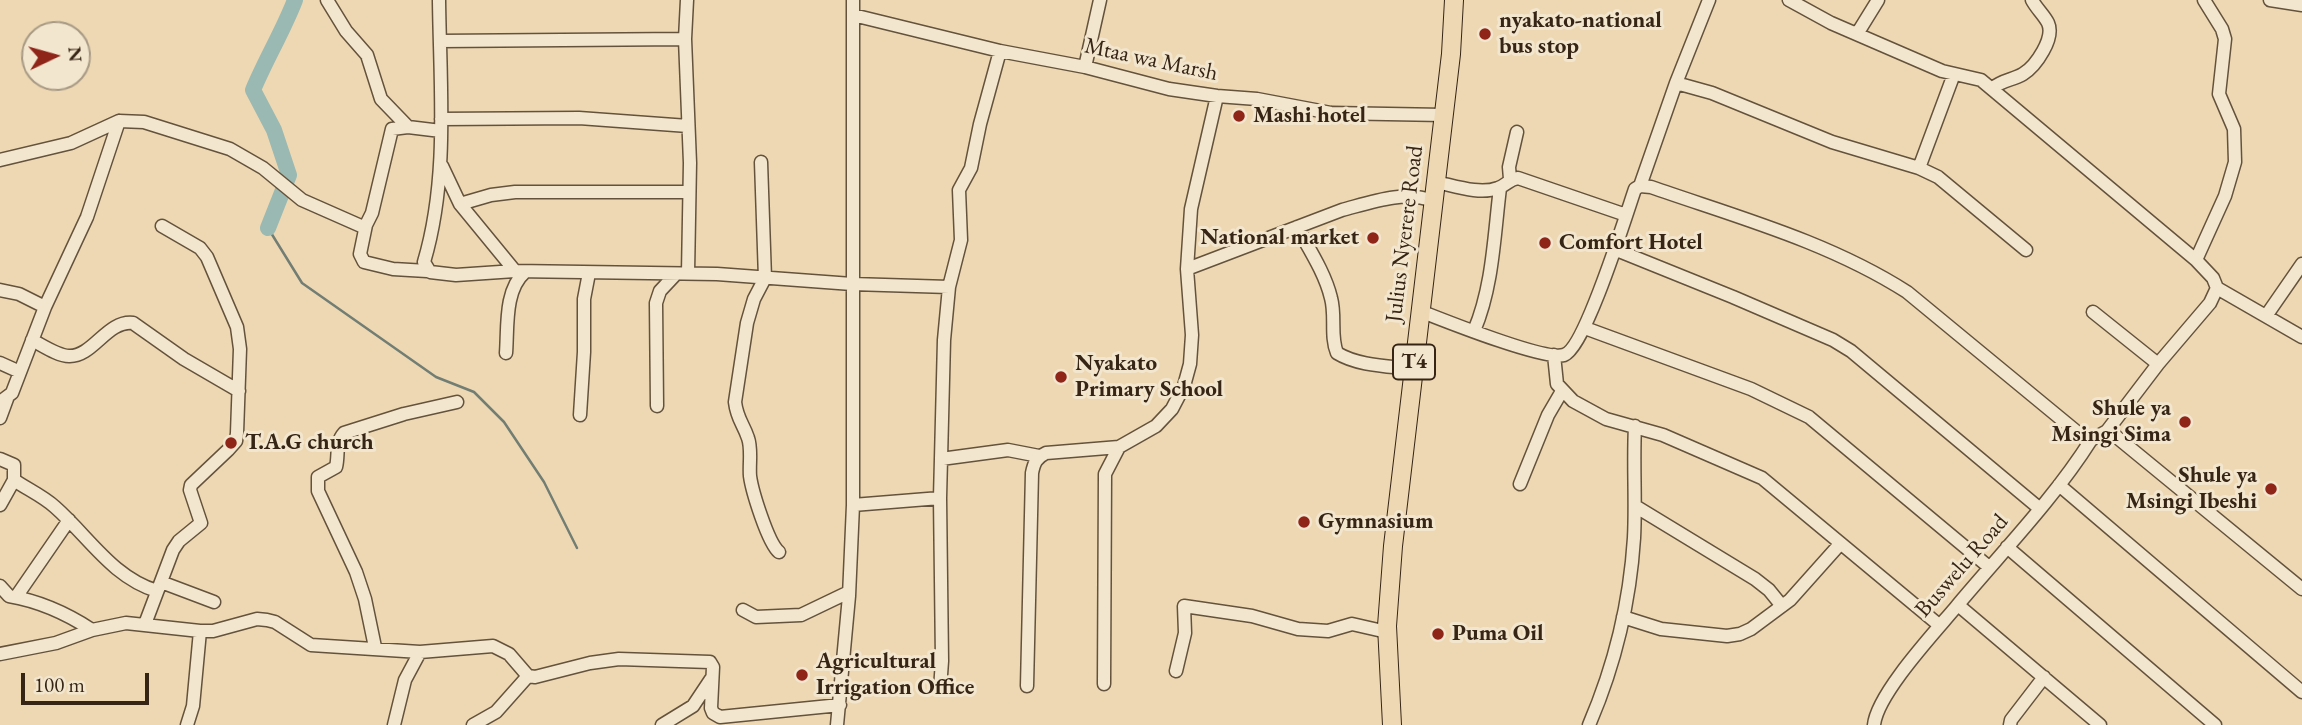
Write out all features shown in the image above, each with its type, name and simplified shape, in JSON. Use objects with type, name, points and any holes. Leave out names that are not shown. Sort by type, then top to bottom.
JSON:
[{"type":"highway","name":"Julius Nyerere Road","points":[[1392,725],[1387,632],[1393,546],[1451,54],[1454,0]]},
{"type":"street","points":[[327,0],[346,31],[367,55],[381,99],[408,127]]},
{"type":"street","points":[[427,271],[424,262],[430,244],[440,162],[439,0]]},
{"type":"street","points":[[657,406],[656,303],[660,291],[682,274],[689,192],[685,39],[687,0]]},
{"type":"street","points":[[837,725],[849,592],[853,505],[853,0]]},
{"type":"street","points":[[1085,67],[1100,0]]},
{"type":"street","points":[[1640,186],[1709,0]]},
{"type":"street","points":[[1789,0],[1830,23],[1942,71],[1972,76],[1993,88],[2196,260],[2213,278],[2217,288],[2302,337]]},
{"type":"street","points":[[1857,34],[1878,0]]},
{"type":"street","points":[[1993,88],[2025,73],[2042,51],[2048,38],[2049,24],[2032,0]]},
{"type":"street","points":[[2196,260],[2225,197],[2235,162],[2234,129],[2219,94],[2225,51],[2224,34],[2204,0]]},
{"type":"street","points":[[2270,0],[2302,5]]},
{"type":"street","name":"Mtaa wa Marsh","points":[[853,15],[1000,51],[1085,67],[1169,89],[1257,99],[1331,113],[1444,115]]},
{"type":"street","points":[[440,41],[685,39]]},
{"type":"street","points":[[940,689],[940,498],[944,340],[949,287],[961,240],[959,190],[971,168],[979,124],[1000,51]]},
{"type":"street","points":[[1919,168],[1954,74]]},
{"type":"street","points":[[1676,83],[1712,93],[1832,142],[1919,168],[1938,177],[2026,250]]},
{"type":"street","points":[[941,459],[1008,450],[1039,456],[1046,453],[1119,447],[1156,426],[1172,409],[1184,386],[1190,364],[1192,335],[1187,269],[1195,188],[1217,96]]},
{"type":"street","points":[[688,126],[579,118],[395,127],[390,134],[360,254],[364,262],[393,269],[456,275],[520,271],[682,274],[949,287]]},
{"type":"street","points":[[0,160],[71,143],[119,121],[144,122],[230,149],[263,168],[293,194],[356,226],[366,225]]},
{"type":"street","points":[[0,418],[4,401],[12,393],[45,307],[87,217],[119,121]]},
{"type":"street","points":[[1474,331],[1488,289],[1505,184],[1517,132]]},
{"type":"street","points":[[440,162],[460,204],[520,271]]},
{"type":"street","points":[[761,162],[765,278],[754,299],[747,323],[735,402],[736,415],[749,440],[752,492],[759,505],[770,543],[779,552]]},
{"type":"street","points":[[1436,182],[1483,191],[1518,178],[1626,215]]},
{"type":"street","points":[[1420,311],[1474,331],[1563,356],[1572,350],[1585,328],[1635,189],[1640,186],[1651,187],[1759,225],[1880,274],[1907,292],[2083,437],[2091,440],[2107,431],[2158,364],[2210,303],[2217,288]]},
{"type":"street","points":[[460,204],[491,195],[515,192],[689,192]]},
{"type":"street","points":[[1187,269],[1342,210],[1409,195],[1433,201]]},
{"type":"street","points":[[145,624],[173,550],[201,523],[190,490],[191,485],[229,450],[236,440],[239,391],[240,349],[237,327],[207,257],[200,248],[162,226]]},
{"type":"street","points":[[1297,227],[1332,300],[1337,353],[1343,357],[1413,369]]},
{"type":"street","points":[[1614,249],[1833,340],[1851,351],[2039,508]]},
{"type":"street","points":[[2266,316],[2302,264]]},
{"type":"street","points":[[506,354],[511,293],[520,271]]},
{"type":"street","points":[[580,415],[584,293],[589,273]]},
{"type":"street","points":[[0,290],[19,294],[45,307]]},
{"type":"street","points":[[2093,312],[2158,364]]},
{"type":"street","points":[[32,340],[69,356],[82,352],[118,325],[133,323],[184,359],[239,391]]},
{"type":"street","points":[[1585,328],[1751,389],[1809,416],[1989,567]]},
{"type":"street","points":[[1554,355],[1557,384],[1588,411],[1606,419],[1663,435],[1762,478],[1939,625]]},
{"type":"street","points":[[0,363],[20,372]]},
{"type":"street","points":[[1520,484],[1548,415],[1562,391]]},
{"type":"street","points":[[375,647],[356,572],[318,491],[318,477],[336,467],[337,447],[344,433],[404,414],[457,402]]},
{"type":"street","points":[[1589,725],[1601,697],[1623,617],[1633,542],[1635,426]]},
{"type":"street","points":[[2107,431],[2302,589]]},
{"type":"street","name":"Buswelu Road","points":[[1874,725],[1874,718],[1883,700],[1939,625],[2059,485],[2091,440]]},
{"type":"street","points":[[1104,684],[1104,486],[1110,461],[1119,447]]},
{"type":"street","points":[[1027,686],[1031,473],[1039,456]]},
{"type":"street","points":[[0,459],[15,465],[13,480],[0,505]]},
{"type":"street","points":[[13,480],[46,499],[129,579],[214,602]]},
{"type":"street","points":[[2059,485],[2302,692]]},
{"type":"street","points":[[853,505],[940,498]]},
{"type":"street","points":[[1635,506],[1755,579],[1769,590],[1782,606]]},
{"type":"street","points":[[16,597],[69,520]]},
{"type":"street","points":[[1623,617],[1661,629],[1727,636],[1751,629],[1802,589],[1840,544]]},
{"type":"street","points":[[2007,547],[2215,725]]},
{"type":"street","points":[[0,586],[9,596],[29,599],[55,609],[92,630]]},
{"type":"street","points":[[743,610],[756,617],[801,615],[849,592]]},
{"type":"street","points":[[1958,605],[2101,725]]},
{"type":"street","points":[[1176,671],[1185,633],[1184,606],[1252,616],[1306,630],[1328,631],[1352,625],[1387,632]]},
{"type":"street","points":[[0,654],[56,643],[92,630],[126,623],[213,631],[257,619],[275,622],[311,645],[375,647],[420,652],[493,646],[509,654],[528,676],[536,677],[590,663],[619,659],[710,662],[713,667],[711,708],[713,713],[720,717],[840,705]]},
{"type":"street","points":[[187,725],[193,706],[200,631]]},
{"type":"street","points":[[394,725],[405,680],[420,652]]},
{"type":"street","points":[[473,725],[496,712],[528,676]]},
{"type":"street","points":[[2010,725],[2044,677]]},
{"type":"street","points":[[662,725],[692,706],[711,679]]},
{"type":"waterway","points":[[268,228],[289,175],[274,130],[253,90],[295,0]]},
{"type":"waterway","points":[[268,228],[302,283],[436,377],[474,392],[504,422],[544,482],[577,548]]},
{"type":"place","name":"nyakato-national bus stop","points":[[1485,34]]},
{"type":"place","name":"Mashi hotel","points":[[1239,116]]},
{"type":"place","name":"National market","points":[[1373,238]]},
{"type":"place","name":"Comfort Hotel","points":[[1545,243]]},
{"type":"place","name":"Nyakato Primary School","points":[[1061,377]]},
{"type":"place","name":"Shule ya Msingi Sima","points":[[2185,422]]},
{"type":"place","name":"T.A.G church","points":[[231,443]]},
{"type":"place","name":"Shule ya Msingi Ibeshi","points":[[2271,489]]},
{"type":"place","name":"Gymnasium","points":[[1304,522]]},
{"type":"place","name":"Puma Oil","points":[[1438,634]]},
{"type":"place","name":"Agricultural Irrigation Office","points":[[802,675]]}]
